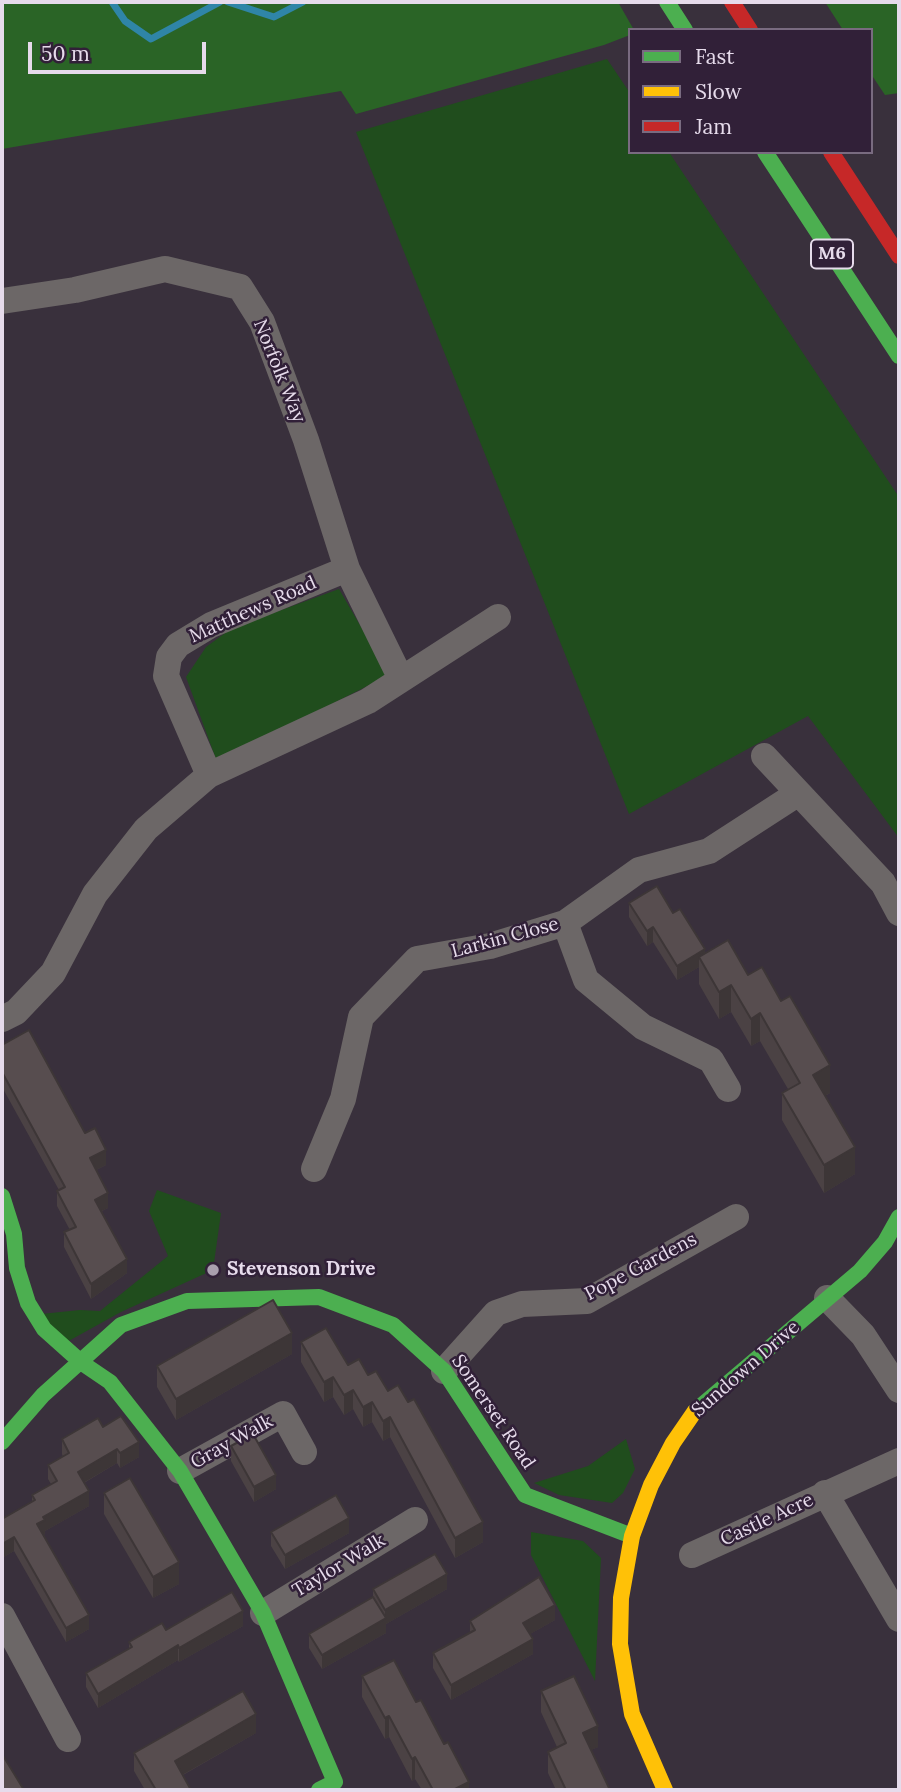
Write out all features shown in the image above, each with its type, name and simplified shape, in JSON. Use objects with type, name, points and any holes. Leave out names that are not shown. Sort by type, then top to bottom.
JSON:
[{"type":"main road","points":[[667,2],[684,28]]},
{"type":"main road","points":[[732,2],[749,28]]},
{"type":"main road","name":"M6","points":[[766,154],[899,356]]},
{"type":"main road","points":[[832,154],[899,256]]},
{"type":"main road","points":[[2,1196],[14,1234],[17,1268],[28,1303],[44,1329],[82,1363],[110,1382],[180,1471],[262,1613],[335,1782],[319,1790]]},
{"type":"main road","name":"Sundown Drive","points":[[665,1790],[632,1714],[620,1644],[621,1598],[632,1536],[651,1485],[673,1443],[697,1408],[860,1271],[885,1242],[899,1217]]},
{"type":"main road","name":"Somerset Road","points":[[2,1443],[43,1395],[82,1363],[121,1325],[187,1301],[320,1297],[393,1325],[444,1371],[525,1495],[632,1536]]},
{"type":"street","name":"Norfolk Way","points":[[2,301],[75,290],[165,269],[240,287],[261,322],[306,440],[347,569]]},
{"type":"street","points":[[347,569],[401,679]]},
{"type":"street","name":"Matthews Road","points":[[209,775],[166,676],[169,657],[178,645],[211,625],[347,569]]},
{"type":"street","points":[[2,1019],[16,1012],[53,973],[95,894],[146,829],[209,775],[368,701],[498,617]]},
{"type":"street","points":[[764,756],[883,883],[899,913]]},
{"type":"street","name":"Larkin Close","points":[[314,1168],[343,1100],[361,1017],[417,960],[490,946],[565,923],[639,870],[709,851],[797,794]]},
{"type":"street","points":[[565,923],[586,980],[643,1027],[711,1060],[728,1089]]},
{"type":"street","name":"Pope Gardens","points":[[444,1371],[496,1313],[522,1304],[587,1301],[736,1217]]},
{"type":"street","points":[[827,1298],[863,1335],[899,1391]]},
{"type":"street","name":"Gray Walk","points":[[180,1471],[283,1414],[304,1452]]},
{"type":"street","name":"Castle Acre","points":[[706,1557],[825,1493],[899,1461]]},
{"type":"street","name":"Castle Acre","points":[[825,1493],[899,1619]]},
{"type":"street","name":"Taylor Walk","points":[[262,1613],[415,1520]]},
{"type":"street","points":[[2,1616],[68,1739]]},
{"type":"green space","points":[[2,2],[618,2],[633,28],[628,28],[628,36],[604,45],[356,114],[341,91],[2,149]]},
{"type":"green space","points":[[825,2],[896,2],[899,6],[899,93],[885,95],[873,77],[873,28],[842,28]]},
{"type":"green space","points":[[607,59],[628,90],[628,154],[670,154],[899,497],[899,838],[808,716],[629,814],[356,132]]},
{"type":"green space","points":[[339,589],[389,675],[217,762],[186,677],[206,647],[232,628]]},
{"type":"green space","points":[[157,1190],[221,1213],[213,1270],[121,1312],[65,1343],[41,1314],[100,1311],[168,1256],[149,1211]]},
{"type":"green space","points":[[626,1439],[635,1469],[623,1493],[612,1503],[559,1495],[534,1483],[588,1466]]},
{"type":"green space","points":[[531,1532],[583,1541],[601,1558],[595,1681],[531,1555]]},
{"type":"building","points":[[657,886],[673,913],[680,909],[705,949],[677,966],[653,927],[647,931],[629,903]]},
{"type":"building","points":[[728,940],[748,975],[762,967],[781,1001],[790,996],[830,1065],[813,1075],[855,1147],[824,1165],[782,1093],[800,1083],[760,1013],[751,1019],[731,985],[719,992],[699,957]]},
{"type":"building","points":[[29,1030],[85,1133],[95,1128],[106,1150],[90,1158],[108,1193],[95,1200],[127,1259],[91,1284],[64,1232],[76,1227],[57,1191],[65,1187],[2,1072],[2,1045]]},
{"type":"building","points":[[273,1300],[292,1333],[176,1399],[157,1366]]},
{"type":"building","points":[[326,1328],[348,1365],[359,1359],[368,1375],[376,1371],[388,1391],[398,1385],[408,1402],[414,1399],[483,1522],[455,1538],[390,1417],[383,1421],[372,1402],[363,1407],[353,1390],[344,1395],[333,1377],[324,1382],[301,1342]]},
{"type":"building","points":[[121,1416],[139,1442],[120,1453],[117,1449],[78,1472],[89,1491],[43,1517],[45,1520],[37,1524],[89,1615],[66,1628],[14,1537],[2,1544],[2,1519],[35,1500],[32,1495],[57,1481],[48,1465],[69,1453],[62,1439],[98,1418],[103,1427]]},
{"type":"building","points":[[253,1434],[276,1475],[254,1487],[231,1446]]},
{"type":"building","points":[[130,1478],[179,1562],[153,1577],[104,1493]]},
{"type":"building","points":[[336,1495],[349,1518],[285,1555],[271,1532]]},
{"type":"building","points":[[435,1554],[447,1574],[385,1610],[373,1589]]},
{"type":"building","points":[[539,1577],[555,1605],[523,1623],[533,1639],[451,1685],[433,1653],[475,1630],[470,1621]]},
{"type":"building","points":[[232,1592],[243,1611],[179,1648],[178,1645],[98,1694],[86,1673],[132,1647],[129,1642],[162,1623],[166,1630]]},
{"type":"building","points":[[373,1597],[386,1618],[322,1655],[309,1634]]},
{"type":"building","points":[[394,1660],[416,1702],[421,1700],[444,1744],[448,1742],[469,1782],[453,1790],[433,1790],[415,1757],[412,1759],[389,1716],[385,1718],[362,1676]]},
{"type":"building","points":[[574,1676],[598,1726],[583,1733],[610,1790],[566,1790],[548,1752],[566,1743],[541,1691]]},
{"type":"building","points":[[243,1691],[256,1714],[175,1761],[191,1790],[156,1790],[134,1753]]},
{"type":"building","points":[[2,1754],[24,1790],[2,1790]]},
{"type":"waterway","points":[[112,2],[125,21],[151,39],[220,2]]},
{"type":"waterway","points":[[228,2],[274,17],[303,2]]},
{"type":"traffic: fast","points":[[667,2],[684,28]]},
{"type":"traffic: fast","points":[[766,154],[899,356]]},
{"type":"traffic: fast","points":[[2,1196],[14,1234],[17,1268],[28,1303],[44,1329],[82,1363],[110,1382],[180,1471],[263,1613],[335,1782],[319,1790]]},
{"type":"traffic: fast","points":[[695,1411],[860,1271],[885,1242],[899,1217]]},
{"type":"traffic: fast","points":[[2,1442],[43,1395],[121,1325],[187,1301],[319,1297],[393,1325],[444,1371],[525,1495],[632,1536]]},
{"type":"traffic: slow","points":[[665,1790],[632,1714],[620,1644],[621,1598],[632,1536],[651,1485],[673,1443],[695,1411]]},
{"type":"traffic: jam","points":[[732,2],[749,28]]},
{"type":"traffic: jam","points":[[832,154],[899,256]]},
{"type":"place","name":"Stevenson Drive","points":[[213,1270]]}]
